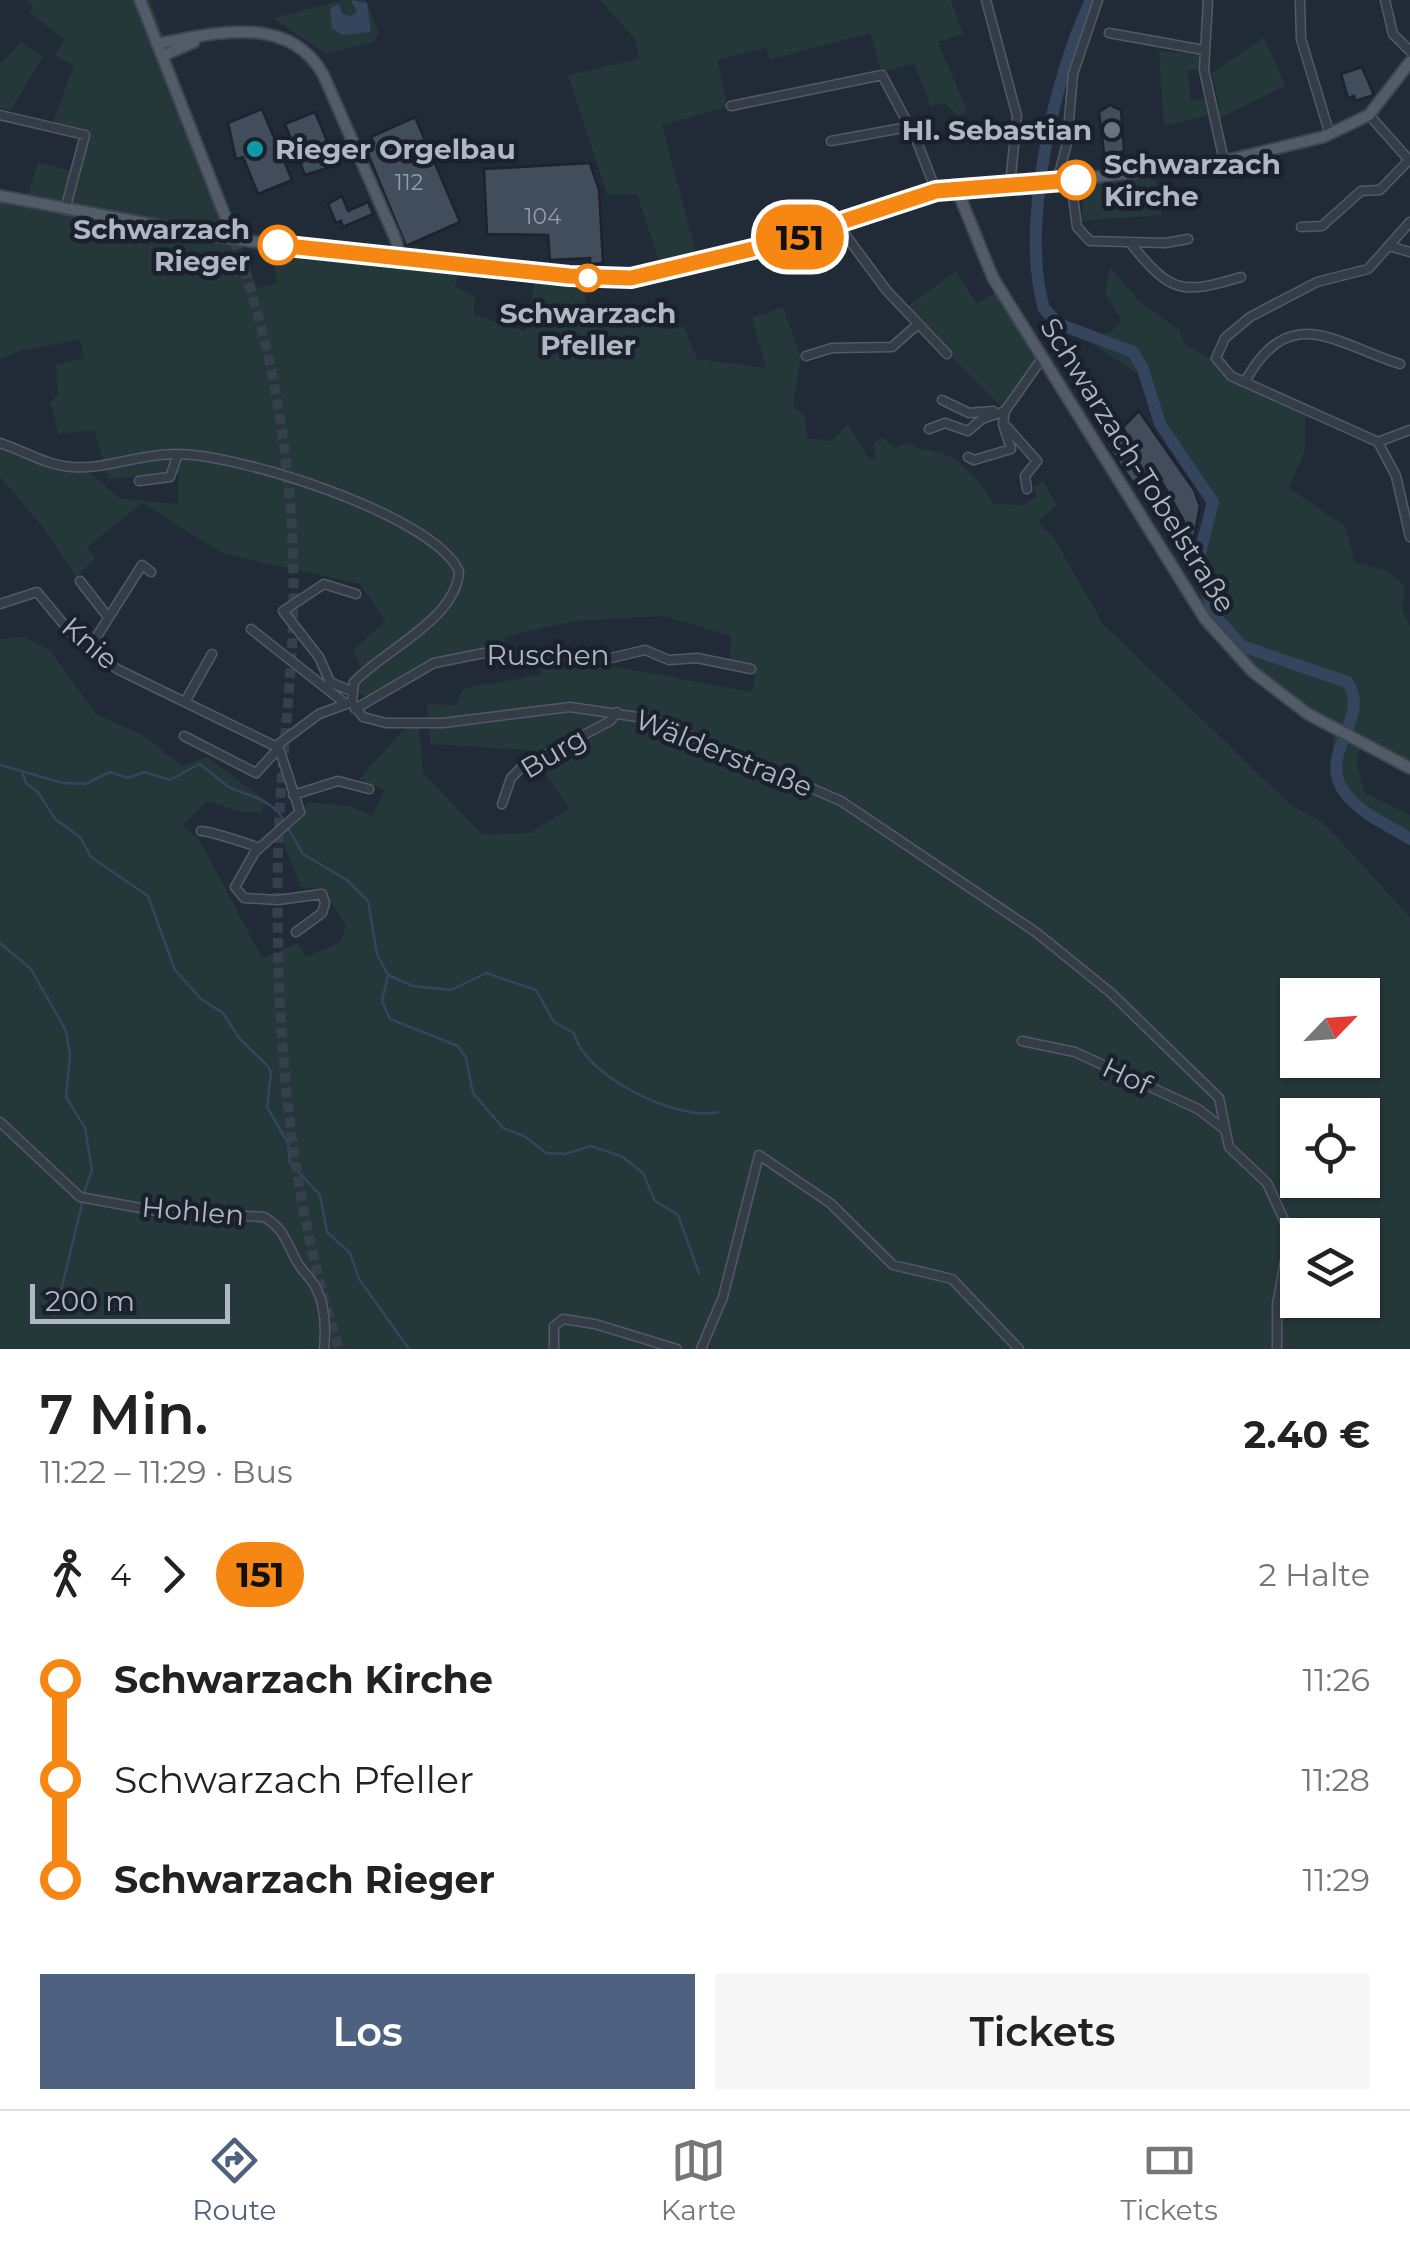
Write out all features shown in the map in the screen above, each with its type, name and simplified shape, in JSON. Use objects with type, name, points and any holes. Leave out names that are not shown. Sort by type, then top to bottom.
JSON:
[{"type":"main road","points":[[140,0],[229,226]]},
{"type":"main road","points":[[158,44],[262,32],[290,39],[306,50],[322,74],[400,260]]},
{"type":"main road","points":[[162,56],[204,38]]},
{"type":"main road","points":[[171,78],[184,47]]},
{"type":"main road","points":[[0,196],[263,243],[400,260],[631,278],[682,270],[838,225],[936,191],[1071,181],[1224,161],[1330,135],[1369,115],[1410,62]]},
{"type":"main road","name":"Schwarzach-Tobelstraße","points":[[962,187],[993,278],[1205,619],[1253,672],[1330,728],[1410,768]]},
{"type":"main road","points":[[387,224],[387,258]]},
{"type":"street","points":[[986,0],[1016,116],[1010,185]]},
{"type":"street","points":[[1045,183],[1066,143],[1073,74],[1098,0]]},
{"type":"street","points":[[1208,0],[1204,50],[1224,161]]},
{"type":"street","points":[[1300,0],[1301,40],[1330,135]]},
{"type":"street","points":[[1385,0],[1393,34],[1410,52]]},
{"type":"street","points":[[1109,32],[1204,50]]},
{"type":"street","points":[[731,106],[876,74],[886,78],[936,191]]},
{"type":"street","points":[[0,114],[85,135],[65,210]]},
{"type":"street","points":[[1301,227],[1322,226],[1361,192],[1380,190],[1410,161],[1369,115]]},
{"type":"street","points":[[831,141],[908,128]]},
{"type":"street","points":[[1071,181],[1072,205],[1084,238],[1132,244],[1188,239]]},
{"type":"street","points":[[1410,222],[1392,247],[1362,272],[1317,282],[1234,329],[1216,358],[1222,370],[1245,382],[1378,442],[1399,486],[1410,536]]},
{"type":"street","points":[[838,225],[868,269],[947,354]]},
{"type":"street","points":[[1132,244],[1173,286],[1194,290],[1241,277]]},
{"type":"street","points":[[1392,247],[1410,252]]},
{"type":"street","points":[[806,356],[832,348],[892,346],[917,325]]},
{"type":"street","points":[[1245,382],[1260,360],[1283,341],[1311,332],[1336,336],[1400,364]]},
{"type":"street","points":[[929,429],[944,423],[968,431],[1002,414],[1043,357]]},
{"type":"street","points":[[942,400],[969,414],[1002,414]]},
{"type":"street","points":[[968,457],[974,460],[1011,449],[1002,414]]},
{"type":"street","points":[[1002,414],[1009,430],[1038,461],[1025,476],[1027,490]]},
{"type":"street","points":[[1378,442],[1410,430]]},
{"type":"street","points":[[0,443],[68,467],[178,454],[338,492],[429,541],[454,560],[458,582],[443,609],[366,669],[350,692],[351,705]]},
{"type":"street","points":[[139,481],[170,477],[178,454]]},
{"type":"street","points":[[1399,486],[1410,486]]},
{"type":"street","points":[[90,647],[142,565],[152,572]]},
{"type":"street","points":[[80,581],[108,617]]},
{"type":"street","points":[[350,692],[330,682],[319,657],[282,611],[324,584],[356,594]]},
{"type":"street","name":"Knie","points":[[0,604],[37,592],[70,633],[125,673],[277,747]]},
{"type":"street","points":[[251,629],[351,705]]},
{"type":"street","name":"Ruschen","points":[[351,705],[434,662],[484,654],[611,658],[645,650],[669,660],[697,658],[751,670]]},
{"type":"street","points":[[186,700],[212,654]]},
{"type":"street","points":[[184,736],[256,773],[277,747],[319,714],[351,705]]},
{"type":"street","name":"Wälderstraße","points":[[351,705],[368,720],[400,723],[443,723],[547,707],[617,712],[651,719],[841,801],[1036,933],[1111,993],[1219,1098],[1233,1154],[1267,1183],[1290,1233],[1277,1305],[1277,1349]]},
{"type":"street","name":"Burg","points":[[502,804],[511,778],[520,768],[610,721],[617,712]]},
{"type":"street","points":[[277,747],[300,812],[259,848],[238,879],[238,894],[278,900],[317,892],[326,903],[322,913],[296,932]]},
{"type":"street","points":[[293,796],[338,781],[369,788]]},
{"type":"street","points":[[201,832],[212,831],[230,842],[243,841],[259,848]]},
{"type":"street","name":"Hof","points":[[1022,1041],[1075,1052],[1198,1109],[1224,1129]]},
{"type":"street","name":"Hohlen","points":[[0,1122],[80,1197],[157,1211],[264,1216],[274,1222],[286,1234],[295,1260],[319,1294],[324,1314],[324,1349]]},
{"type":"street","points":[[701,1349],[723,1296],[759,1155],[830,1203],[893,1265],[952,1279],[1018,1349]]},
{"type":"street","points":[[554,1349],[554,1326],[563,1320],[595,1324],[677,1349]]},
{"type":"shaded area","points":[[27,0],[150,0],[257,288],[277,283],[271,251],[459,269],[455,287],[475,296],[474,315],[525,331],[536,276],[585,282],[586,306],[670,330],[684,326],[697,359],[766,368],[752,318],[783,307],[801,358],[793,405],[805,417],[807,438],[832,441],[848,424],[868,458],[875,461],[874,443],[883,437],[895,448],[908,443],[942,453],[980,483],[993,504],[1024,505],[1036,496],[1033,488],[1043,481],[1057,505],[1038,521],[1054,538],[1103,624],[1291,805],[1324,823],[1410,917],[1410,1349],[0,1349],[0,639],[24,637],[50,650],[96,714],[143,735],[182,766],[207,757],[268,802],[261,812],[240,812],[208,801],[182,825],[200,841],[262,958],[298,943],[306,957],[340,942],[346,927],[324,890],[301,887],[281,837],[308,802],[348,806],[373,816],[384,790],[359,779],[407,726],[419,726],[423,773],[482,834],[530,833],[569,808],[528,750],[430,744],[427,704],[456,705],[464,688],[541,675],[539,659],[585,661],[752,692],[755,675],[730,662],[731,636],[663,616],[577,621],[505,636],[505,650],[435,664],[371,697],[356,693],[362,671],[353,651],[385,621],[360,584],[224,554],[142,503],[87,547],[95,558],[76,577],[42,526],[0,477],[0,448],[60,470],[87,470],[119,498],[178,504],[178,473],[109,479],[94,430],[59,434],[50,402],[58,395],[56,364],[84,358],[80,340],[23,350],[0,359],[0,198],[25,204],[38,162],[78,173],[90,134],[53,121],[74,66],[55,55],[64,40],[29,12],[33,7]]},
{"type":"shaded area","points":[[343,0],[366,0],[379,33],[374,42],[326,54],[273,18]]},
{"type":"shaded area","points":[[600,0],[951,0],[963,34],[938,42],[967,111],[958,116],[944,103],[931,107],[914,64],[882,72],[870,33],[770,60],[766,48],[717,60],[728,107],[662,125],[698,260],[662,270],[637,194],[607,195],[568,75],[639,59],[635,39]]},
{"type":"shaded area","points":[[1264,37],[1285,86],[1218,119],[1216,112],[1220,109],[1212,73]]},
{"type":"shaded area","points":[[21,42],[43,56],[11,110],[0,108],[0,65]]},
{"type":"shaded area","points":[[1159,51],[1199,54],[1200,69],[1187,71],[1191,101],[1206,98],[1210,115],[1164,126]]},
{"type":"shaded area","points":[[1151,177],[1156,180],[1162,215],[1081,221],[1085,186]]},
{"type":"shaded area","points":[[1110,267],[1139,301],[1179,330],[1185,344],[1213,360],[1222,374],[1305,411],[1305,451],[1289,488],[1345,526],[1355,562],[1386,571],[1405,585],[1402,610],[1410,626],[1410,764],[1362,742],[1356,761],[1365,793],[1410,815],[1410,844],[1363,810],[1342,786],[1335,770],[1334,730],[1253,672],[1205,612],[1192,568],[1209,508],[1204,488],[1150,409],[1141,376],[1078,335],[1110,333],[1122,320],[1105,294]]},
{"type":"shaded area","points":[[956,271],[977,304],[1000,290],[1043,357],[1005,410],[904,309]]},
{"type":"water","points":[[351,0],[367,3],[371,32],[342,35],[332,28],[330,8],[339,4],[342,14],[351,16],[357,12]]},
{"type":"building","points":[[1362,67],[1374,95],[1355,101],[1354,96],[1348,98],[1341,74]]},
{"type":"building","name":"Hl. Sebastian","points":[[1110,105],[1121,110],[1124,151],[1111,155],[1104,153],[1099,112]]},
{"type":"building","name":"Rieger Orgelbau","points":[[262,109],[292,180],[258,194],[243,157],[236,159],[228,123]]},
{"type":"building","points":[[315,112],[337,165],[305,175],[285,124]]},
{"type":"building","points":[[415,117],[460,222],[406,246],[365,147],[374,143],[371,137]]},
{"type":"building","points":[[590,163],[599,190],[603,263],[590,264],[590,258],[550,260],[548,235],[487,234],[484,169]]},
{"type":"building","points":[[342,196],[348,211],[368,202],[373,214],[343,227],[341,221],[336,223],[328,204]]},
{"type":"building","points":[[1139,411],[1194,490],[1200,506],[1192,548],[1179,545],[1184,521],[1163,484],[1143,497],[1106,444],[1125,431],[1123,427]]},
{"type":"waterway","points":[[1091,0],[1065,69],[1045,152],[1036,236],[1044,309],[1059,324],[1133,352],[1143,369],[1160,424],[1213,502],[1198,560],[1214,615],[1242,646],[1347,682],[1353,695],[1353,709],[1339,750],[1338,778],[1345,793],[1359,807],[1410,839]]},
{"type":"waterway","points":[[0,765],[63,783],[85,784],[110,772],[128,778],[144,772],[170,780],[199,764],[227,786],[267,803],[284,820]]},
{"type":"waterway","points":[[22,772],[26,783],[38,792],[55,819],[80,837],[91,857],[148,896],[175,970],[201,999],[223,1013],[239,1038],[267,1065],[271,1072],[267,1107],[288,1143],[290,1163],[320,1195],[327,1232],[350,1253],[359,1279],[409,1349]]},
{"type":"waterway","points":[[288,828],[303,854],[347,880],[368,901],[377,954],[388,975],[382,1001],[390,1019],[458,1046],[466,1058],[473,1093],[503,1128],[524,1136],[546,1153],[565,1154],[591,1146],[623,1157],[643,1173],[655,1201],[678,1215],[699,1273]]},
{"type":"waterway","points":[[0,943],[31,969],[66,1031],[70,1055],[66,1097],[85,1128],[92,1170],[84,1193]]},
{"type":"waterway","points":[[388,975],[413,986],[451,990],[486,973],[536,990],[554,1022],[574,1033],[581,1049],[613,1079],[679,1110],[718,1112]]},
{"type":"waterway","points":[[55,1315],[82,1204]]},
{"type":"tunnel","points":[[229,226],[272,374],[292,524],[293,627],[278,855],[282,1042],[307,1228],[339,1349]]},
{"type":"bus line","name":"151","points":[[278,245],[569,276],[631,278],[682,270],[774,244],[936,191],[1076,180]]},
{"type":"place","name":"Hl. Sebastian","points":[[1112,130]]},
{"type":"place","name":"Rieger Orgelbau","points":[[255,149]]},
{"type":"place","name":"Schwarzach Kirche","points":[[1076,180]]},
{"type":"place","name":"Schwarzach Rieger","points":[[278,245]]},
{"type":"place","name":"Schwarzach Pfeller","points":[[588,278]]}]
